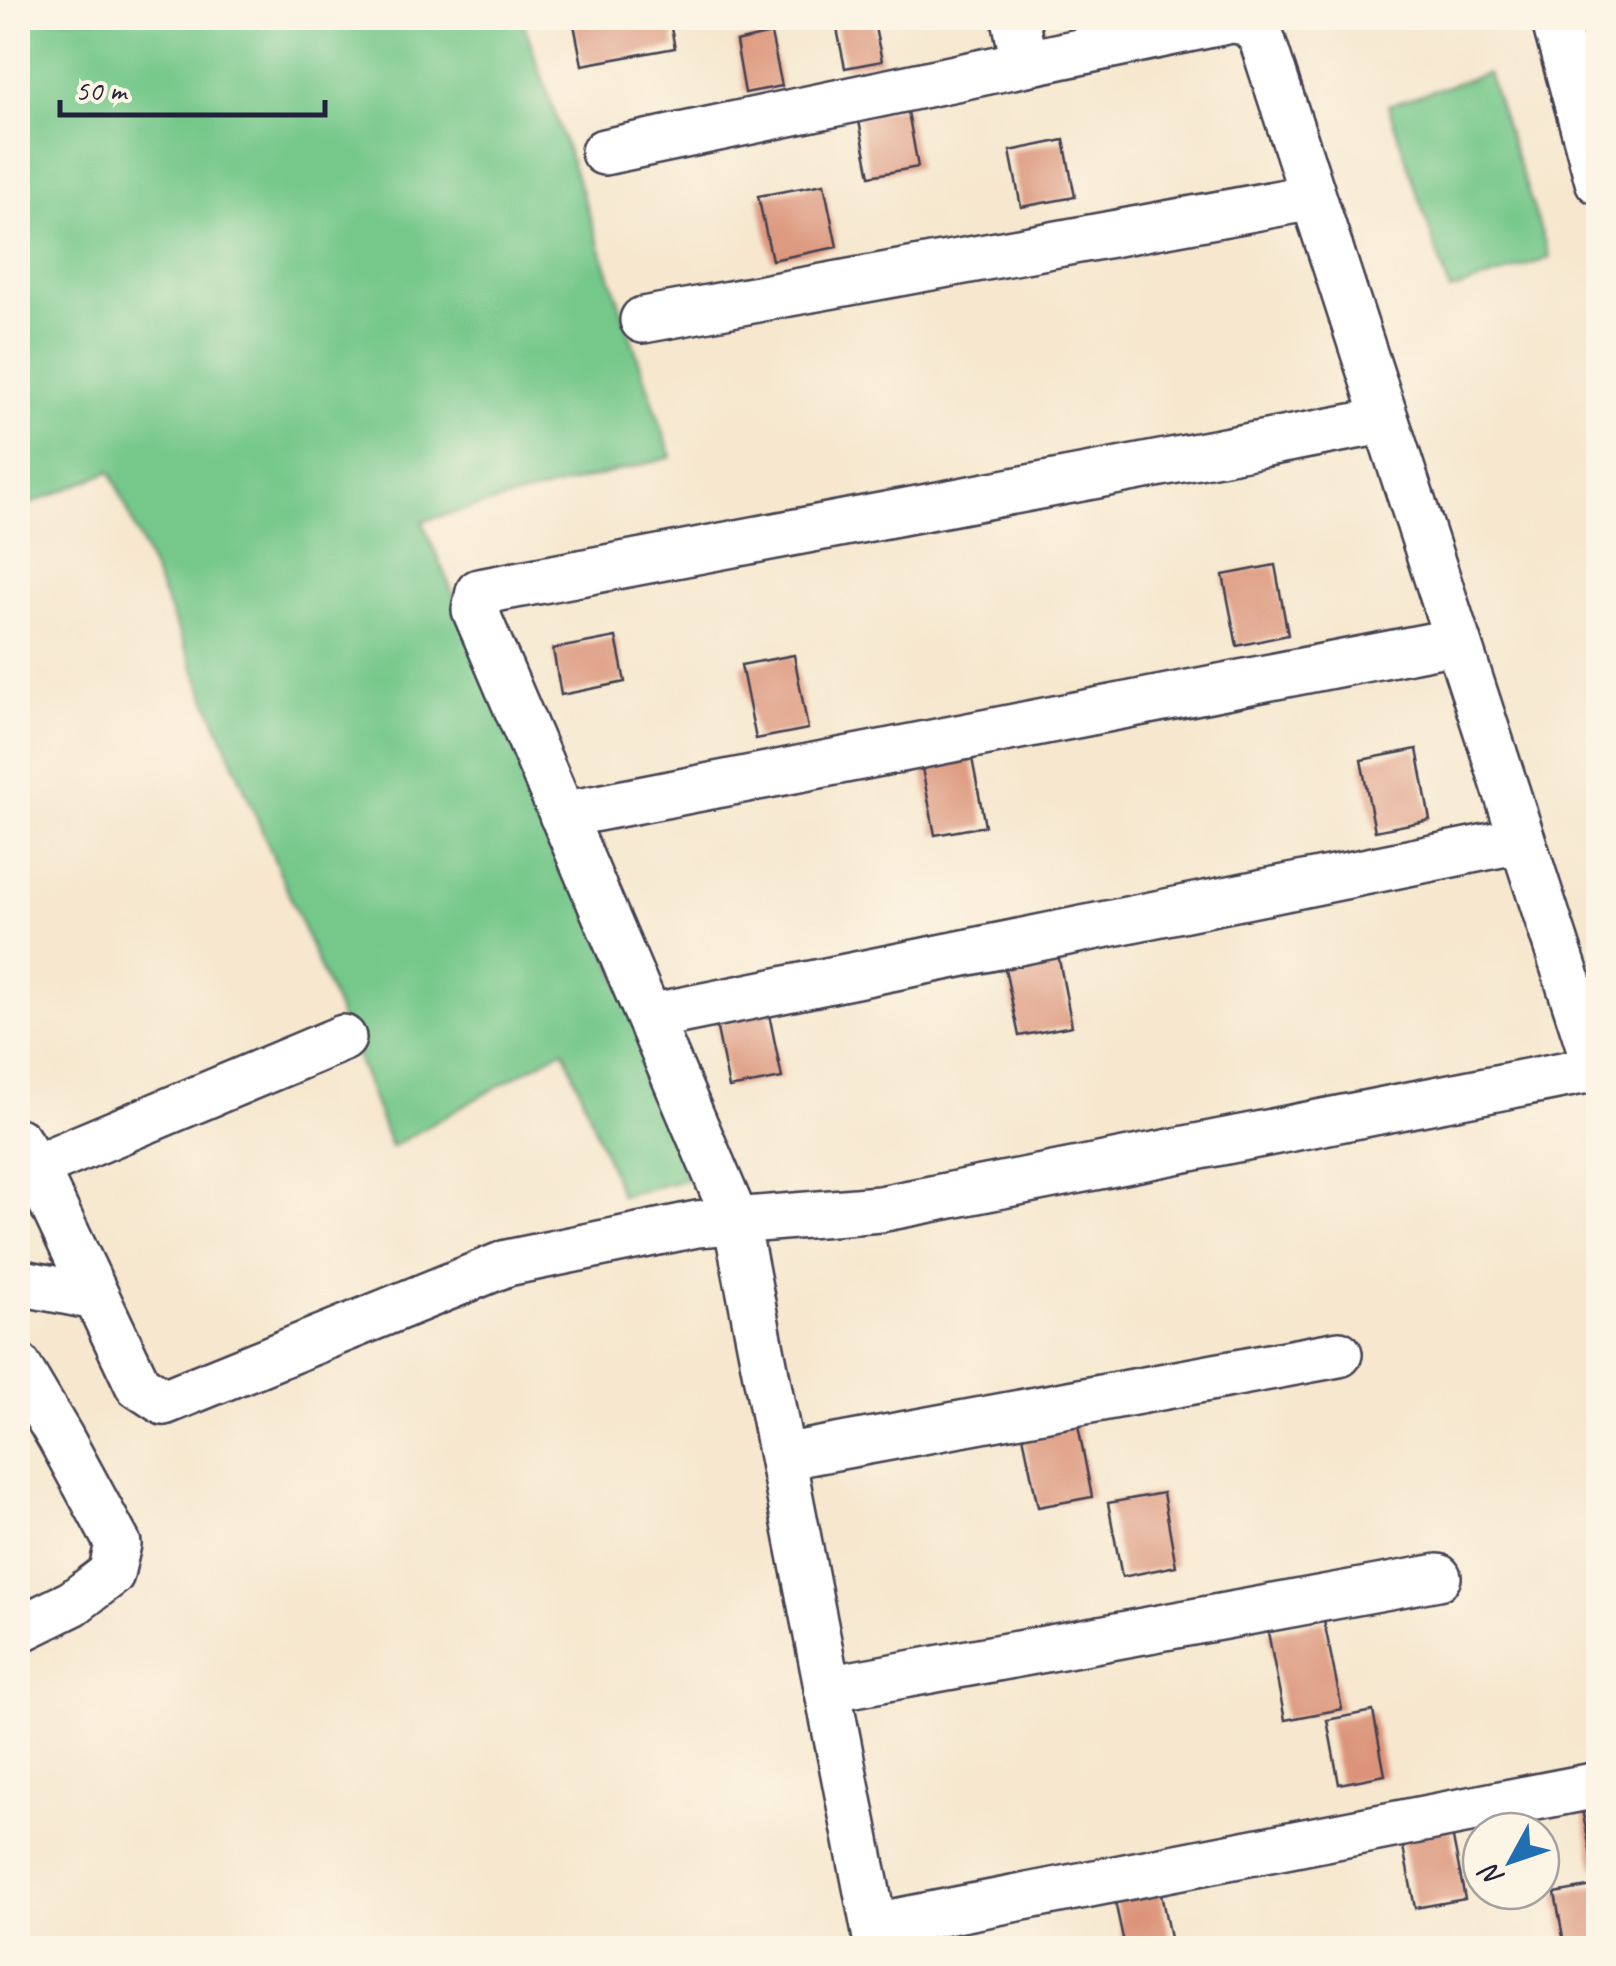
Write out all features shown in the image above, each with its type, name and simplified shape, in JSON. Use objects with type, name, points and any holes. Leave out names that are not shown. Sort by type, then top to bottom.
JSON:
[{"type":"street","points":[[1015,18],[1024,63]]},
{"type":"street","points":[[1554,18],[1598,181]]},
{"type":"street","points":[[343,1038],[26,1154],[138,1385],[164,1402],[507,1263],[697,1224],[880,1209],[1597,1068],[1261,36],[1247,22],[1231,20],[604,152]]},
{"type":"street","points":[[643,320],[1313,197]]},
{"type":"street","points":[[1384,421],[479,592],[474,610],[736,1221],[876,1937],[1598,1785]]},
{"type":"street","points":[[562,815],[1456,641]]},
{"type":"street","points":[[649,1017],[1521,840]]},
{"type":"street","points":[[18,1282],[95,1296]]},
{"type":"street","points":[[782,1457],[1339,1354]]},
{"type":"street","points":[[18,1366],[118,1544],[112,1574],[73,1603],[18,1630]]},
{"type":"street","points":[[828,1689],[1438,1577]]},
{"type":"green space","points":[[18,18],[522,18],[672,457],[422,521],[702,1175],[621,1196],[564,1049],[391,1147],[356,1054],[111,471],[18,509]]},
{"type":"green space","points":[[1488,73],[1550,258],[1450,291],[1388,105]]},
{"type":"building","points":[[669,18],[675,48],[582,65],[573,19]]},
{"type":"building","points":[[873,18],[882,61],[845,68],[835,19]]},
{"type":"building","points":[[771,34],[782,86],[745,93],[736,42]]},
{"type":"building","points":[[907,106],[918,167],[870,176],[858,116]]},
{"type":"building","points":[[1064,140],[1075,197],[1021,207],[1010,151]]},
{"type":"building","points":[[824,184],[837,247],[772,260],[758,196]]},
{"type":"building","points":[[1275,565],[1288,635],[1237,646],[1223,575]]},
{"type":"building","points":[[616,637],[625,682],[561,695],[553,649]]},
{"type":"building","points":[[794,655],[808,729],[756,739],[741,665]]},
{"type":"building","points":[[1417,749],[1430,820],[1375,831],[1361,760]]},
{"type":"building","points":[[971,753],[985,826],[935,835],[921,763]]},
{"type":"building","points":[[1058,954],[1072,1026],[1019,1036],[1004,964]]},
{"type":"building","points":[[767,1004],[782,1078],[729,1088],[714,1014]]},
{"type":"building","points":[[1077,1420],[1092,1497],[1038,1507],[1022,1431]]},
{"type":"building","points":[[1163,1493],[1176,1566],[1122,1577],[1108,1503]]},
{"type":"building","points":[[1324,1621],[1342,1709],[1285,1720],[1268,1632]]},
{"type":"building","points":[[1373,1711],[1385,1775],[1339,1784],[1327,1720]]},
{"type":"building","points":[[1598,1801],[1598,1869],[1594,1870],[1581,1804]]},
{"type":"building","points":[[1451,1828],[1461,1900],[1415,1908],[1401,1837]]},
{"type":"building","points":[[1159,1884],[1172,1948],[1125,1948],[1113,1892]]},
{"type":"building","points":[[1598,1885],[1598,1948],[1565,1948],[1558,1911],[1561,1892]]}]
